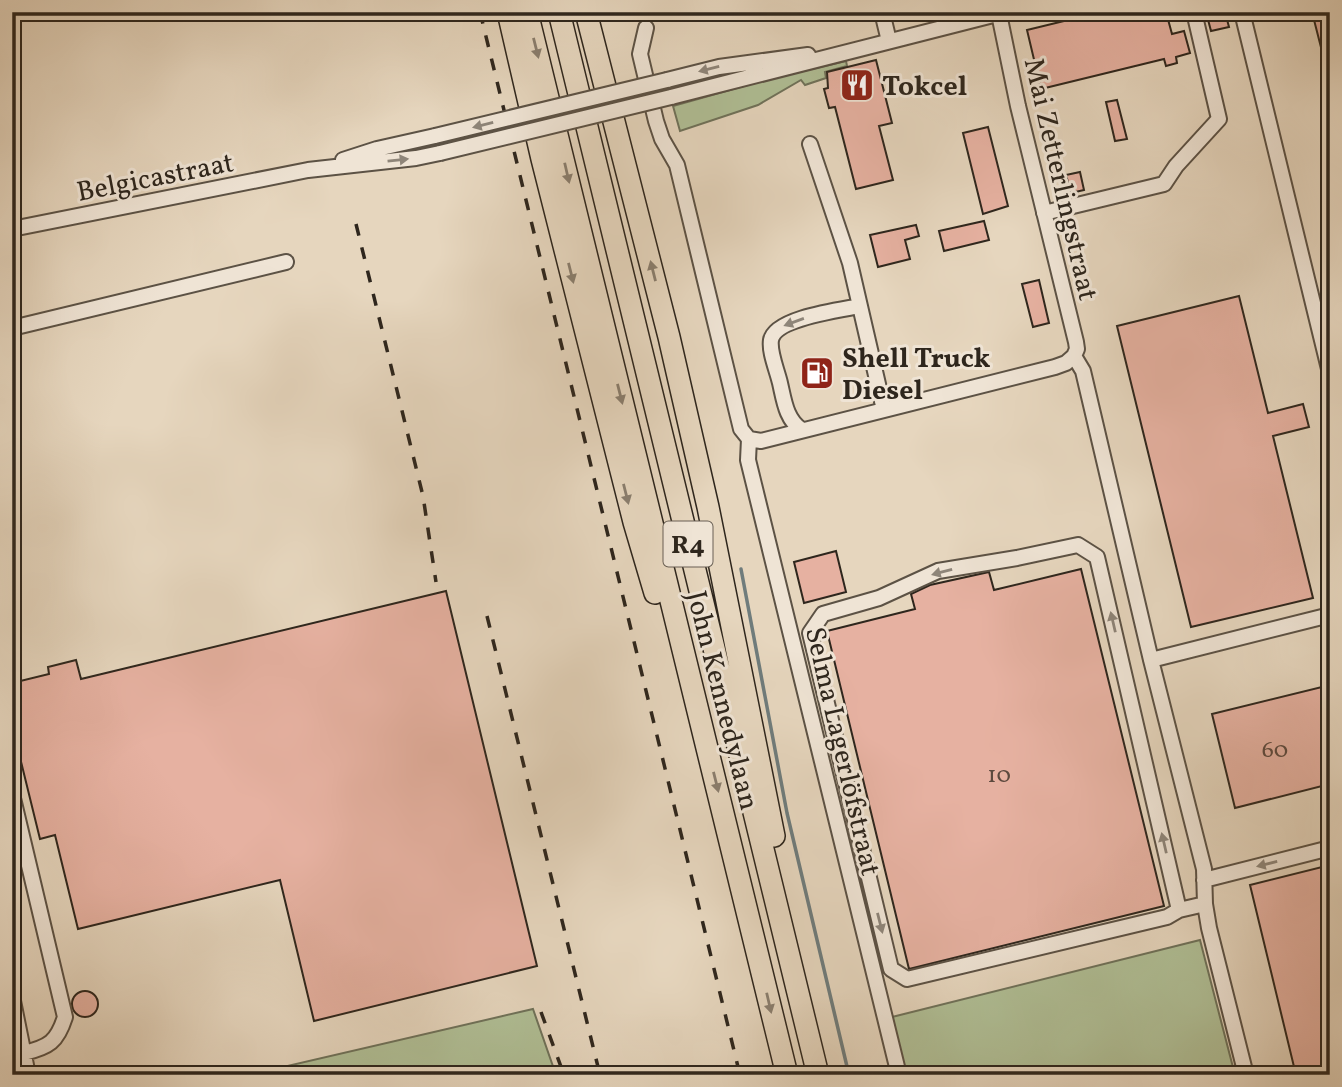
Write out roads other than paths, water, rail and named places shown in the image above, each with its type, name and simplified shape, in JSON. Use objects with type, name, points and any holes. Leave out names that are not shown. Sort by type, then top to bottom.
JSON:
[{"type":"highway","points":[[508,12],[533,122]]},
{"type":"highway","name":"John Kennedylaan","points":[[527,12],[787,1075]]},
{"type":"highway","name":"John Kennedylaan","points":[[559,12],[818,1075]]},
{"type":"highway","name":"John Kennedylaan","points":[[572,12],[830,1075]]},
{"type":"highway","points":[[586,12],[669,337],[708,507],[777,852]]},
{"type":"highway","name":"R4","points":[[533,122],[634,522],[705,740]]},
{"type":"street","points":[[882,12],[889,41]]},
{"type":"street","points":[[1044,213],[1164,184],[1176,166],[1219,120],[1194,12]]},
{"type":"street","points":[[1242,12],[1330,373]]},
{"type":"street","points":[[607,96],[671,97],[1002,13]]},
{"type":"street","name":"Mai Zetterlingstraat","points":[[1002,13],[1044,213],[1076,342],[1074,356],[1083,371],[1151,660],[1204,869],[1205,904],[1246,1075]]},
{"type":"street","name":"Selma Lagerlöfstraat","points":[[646,28],[640,54],[662,139],[677,164],[741,429],[749,439],[748,460],[898,1075]]},
{"type":"street","points":[[533,122],[607,96],[719,66],[889,41]]},
{"type":"street","name":"Belgicastraat","points":[[308,170],[377,149],[435,136],[533,122]]},
{"type":"street","name":"Belgicastraat","points":[[12,229],[308,170],[440,153],[533,122]]},
{"type":"street","points":[[810,144],[850,263],[884,410]]},
{"type":"street","points":[[12,328],[286,262]]},
{"type":"street","points":[[802,430],[795,426],[789,417],[783,400],[771,342],[774,332],[788,323],[860,306]]},
{"type":"street","points":[[749,439],[761,441],[1055,368],[1074,356]]},
{"type":"street","points":[[1180,910],[1097,557],[1078,545],[939,571],[878,598],[823,614],[810,634],[891,969],[907,979],[1167,917],[1180,910],[1205,904]]},
{"type":"street","points":[[1151,660],[1330,615]]},
{"type":"street","points":[[12,794],[65,1017],[60,1035],[41,1049],[24,1053]]},
{"type":"street","points":[[1204,880],[1330,848]]},
{"type":"street","points":[[12,996],[28,1075]]},
{"type":"waterway","points":[[741,569],[787,813],[849,1075]]},
{"type":"railway","points":[[480,12],[740,1075]]},
{"type":"railway","points":[[356,224],[423,496],[436,582]]},
{"type":"railway","points":[[487,616],[600,1075]]},
{"type":"railway","points":[[541,1012],[564,1075]]},
{"type":"place","name":"Tokcel","points":[[857,85]]},
{"type":"place","name":"Shell Truck Diesel","points":[[817,373]]}]
